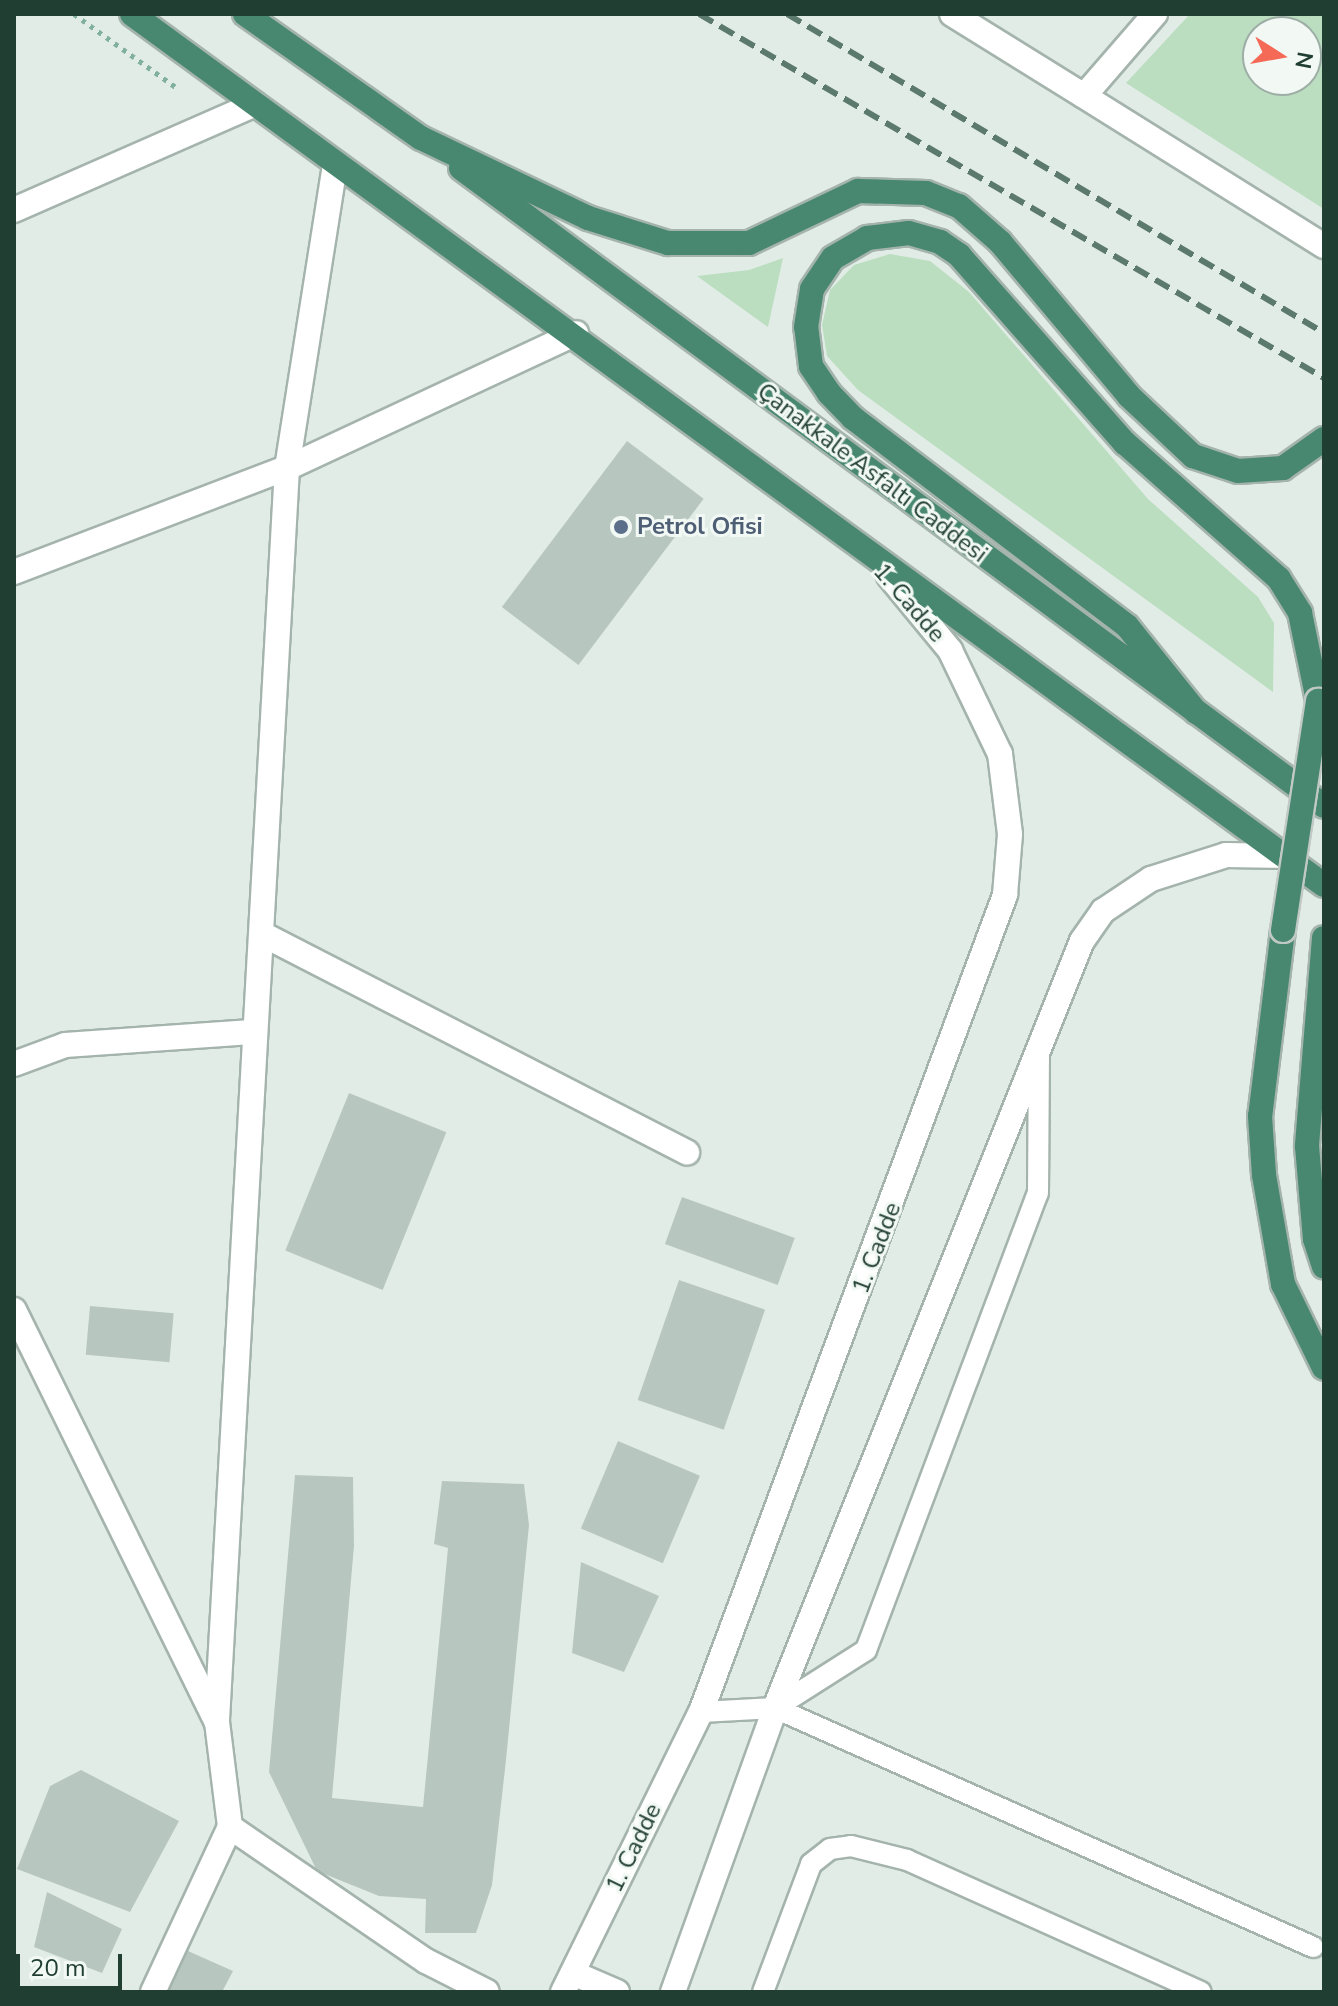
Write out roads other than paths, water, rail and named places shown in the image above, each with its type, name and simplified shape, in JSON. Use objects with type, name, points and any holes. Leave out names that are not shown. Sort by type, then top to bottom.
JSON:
[{"type":"highway","points":[[132,14],[335,165],[576,333],[1324,885]]},
{"type":"highway","points":[[245,14],[421,138],[588,218],[668,243],[749,243],[858,191],[926,193],[959,206],[1000,242],[1129,396],[1193,456],[1238,471],[1283,468],[1324,439]]},
{"type":"highway","name":"Çanakkale Asfaltı Caddesi","points":[[421,138],[1324,806]]},
{"type":"highway","points":[[1196,712],[1127,626],[853,418],[829,393],[811,366],[806,327],[812,289],[833,258],[867,238],[909,233],[940,242],[959,255],[1125,443],[1279,579],[1300,613],[1318,701],[1283,930],[1260,1116],[1264,1175],[1283,1284],[1324,1368]]},
{"type":"highway","points":[[1324,938],[1307,1146],[1315,1239],[1324,1267]]},
{"type":"street","points":[[952,14],[1324,246]]},
{"type":"street","points":[[1084,96],[1155,14]]},
{"type":"street","points":[[14,210],[255,104]]},
{"type":"street","points":[[153,1992],[230,1827],[217,1722],[252,1032],[262,934],[287,468],[335,165]]},
{"type":"street","points":[[18,566],[287,468],[576,333]]},
{"type":"street","name":"1. Cadde","points":[[568,1982],[701,1712],[991,943],[1010,855],[1000,754],[966,678],[923,612],[831,523]]},
{"type":"street","points":[[1318,701],[1324,657]]},
{"type":"street","points":[[673,1992],[775,1708],[1082,941],[1118,898],[1151,879],[1226,855],[1288,856]]},
{"type":"street","points":[[262,934],[687,1152]]},
{"type":"street","points":[[14,1064],[65,1045],[252,1032]]},
{"type":"street","points":[[14,1310],[217,1722]]},
{"type":"street","points":[[230,1827],[426,1961],[487,1992]]},
{"type":"street","points":[[568,1982],[617,1992]]},
{"type":"lane","points":[[775,1708],[866,1650],[1038,1193],[1039,1042]]},
{"type":"lane","points":[[701,1712],[775,1708],[1313,1947]]},
{"type":"lane","points":[[763,1992],[811,1864],[830,1849],[851,1846],[907,1860],[1201,1992]]},
{"type":"railway","points":[[699,14],[1324,378]]},
{"type":"railway","points":[[787,14],[1324,333]]},
{"type":"place","name":"Petrol Ofisi","points":[[621,527]]}]
